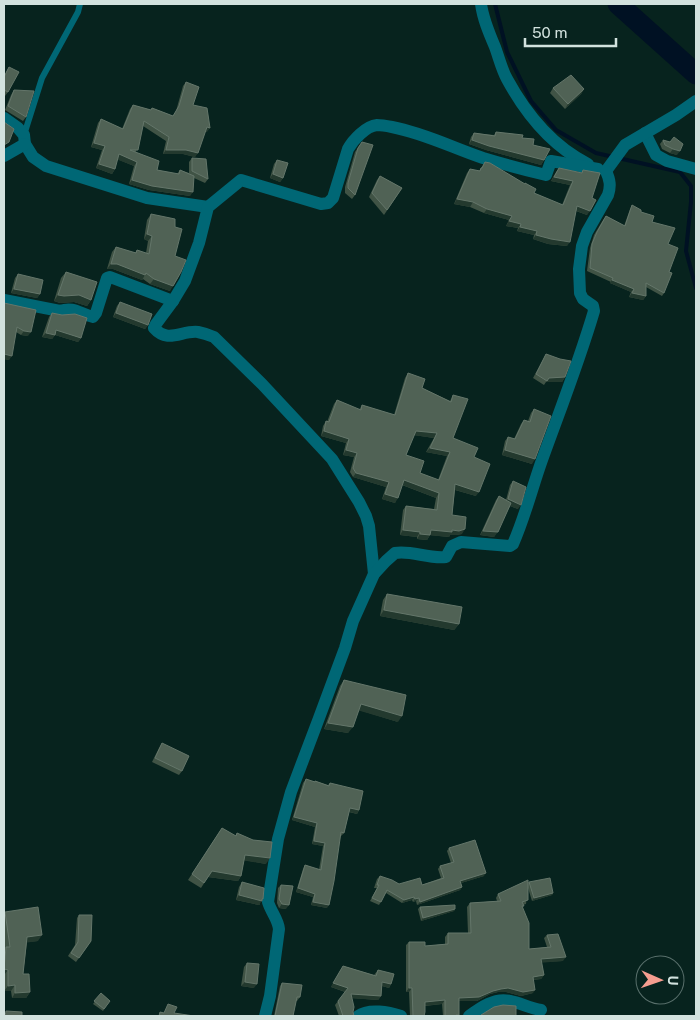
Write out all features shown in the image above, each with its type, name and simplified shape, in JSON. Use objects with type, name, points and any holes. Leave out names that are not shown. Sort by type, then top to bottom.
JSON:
[{"type":"street","points":[[265,1016],[270,996],[279,929],[268,902],[278,839],[291,792],[345,648],[353,621],[374,574],[396,552],[437,558],[446,557],[452,546],[461,542],[510,546],[513,544],[594,311],[593,306],[583,299],[580,293],[579,269],[582,246],[587,232],[608,195],[610,180],[605,169],[578,159],[541,128],[527,112],[506,78],[483,16],[481,4]]},
{"type":"street","points":[[605,169],[623,147],[696,101]]},
{"type":"street","points":[[4,118],[18,128],[33,157],[46,166],[147,198],[208,207]]},
{"type":"street","points":[[374,574],[369,526],[366,516],[332,459],[262,384],[214,338],[197,332],[171,337],[157,332],[154,328],[185,281],[199,242],[208,207],[241,180],[321,204],[328,203],[332,198],[352,142],[363,132],[378,125],[399,128],[483,158],[534,172],[546,174],[551,161],[605,169]]},
{"type":"street","points":[[645,133],[656,156],[667,162],[696,169]]},
{"type":"street","points":[[4,156],[25,139]]},
{"type":"street","points":[[4,300],[60,311],[73,310],[93,317],[96,314],[106,278],[110,277],[173,301]]},
{"type":"street","points":[[469,1016],[482,1007],[502,1000],[512,1001],[541,1010]]},
{"type":"street","points":[[358,1016],[371,1012],[402,1016]]},
{"type":"lane","points":[[25,139],[42,78],[78,12],[80,4]]},
{"type":"building","points":[[9,67],[19,72],[8,92],[4,90],[4,77]]},
{"type":"building","points":[[571,75],[584,89],[568,104],[553,88]]},
{"type":"building","points":[[186,82],[199,87],[193,105],[207,108],[210,128],[207,127],[198,153],[186,150],[166,150],[169,137],[144,121],[138,150],[130,150],[159,161],[157,170],[179,174],[180,170],[194,176],[193,192],[152,186],[132,180],[137,162],[119,154],[115,169],[99,164],[105,146],[94,143],[101,119],[123,129],[133,105],[151,110],[152,108],[173,116],[179,106]]},
{"type":"building","points":[[14,90],[34,91],[26,117],[8,106]]},
{"type":"building","points":[[4,122],[14,129],[9,142],[4,145]]},
{"type":"building","points":[[496,132],[523,135],[522,138],[534,139],[533,145],[550,149],[544,160],[472,140],[474,133],[495,136]]},
{"type":"building","points":[[674,137],[683,144],[680,151],[665,145],[663,140],[670,142]]},
{"type":"building","points":[[362,142],[373,145],[355,195],[348,188],[348,183],[358,148]]},
{"type":"building","points":[[192,158],[206,159],[208,179],[192,171]]},
{"type":"building","points":[[277,160],[288,163],[283,178],[273,174]]},
{"type":"building","points":[[485,162],[536,189],[534,193],[563,205],[573,181],[554,177],[559,168],[582,173],[583,170],[600,173],[592,198],[596,200],[590,211],[577,206],[570,242],[536,235],[537,231],[520,227],[521,224],[509,221],[512,216],[487,209],[473,202],[457,199],[470,169],[480,171]]},
{"type":"building","points":[[380,176],[402,188],[387,210],[372,193]]},
{"type":"building","points":[[632,205],[641,210],[641,212],[654,216],[652,222],[675,228],[668,244],[678,248],[669,272],[672,273],[664,293],[646,283],[646,296],[632,293],[634,289],[590,268],[592,244],[606,216],[625,226]]},
{"type":"building","points":[[151,214],[175,219],[175,227],[182,229],[175,256],[186,260],[173,286],[154,279],[146,273],[145,275],[117,264],[111,264],[116,247],[136,253],[137,250],[149,254],[152,236],[147,234]]},
{"type":"building","points":[[66,272],[97,282],[91,300],[79,295],[58,295]]},
{"type":"building","points":[[18,274],[43,280],[40,294],[14,289]]},
{"type":"building","points":[[120,302],[152,314],[148,325],[116,313]]},
{"type":"building","points":[[4,303],[36,310],[31,332],[17,327],[12,356],[4,354]]},
{"type":"building","points":[[52,313],[62,315],[75,314],[87,318],[81,338],[56,330],[55,335],[46,333]]},
{"type":"building","points":[[546,354],[571,361],[565,377],[549,378],[547,381],[536,374]]},
{"type":"building","points":[[408,373],[425,379],[422,388],[451,402],[453,395],[468,399],[453,438],[478,448],[474,457],[490,464],[479,492],[455,484],[452,515],[466,517],[465,529],[459,531],[452,530],[452,532],[431,530],[430,535],[403,530],[406,506],[437,510],[439,493],[404,480],[398,498],[385,494],[389,482],[356,473],[353,468],[357,453],[346,450],[349,439],[324,431],[326,421],[329,422],[337,400],[361,410],[362,405],[395,415]],"holes":[[[416,431],[437,433],[430,448],[450,452],[439,480],[420,473],[424,461],[406,455]]]},
{"type":"building","points":[[534,409],[551,416],[535,459],[505,450],[508,437],[515,439],[524,420],[530,422]]},
{"type":"building","points":[[513,481],[526,487],[521,505],[508,499]]},
{"type":"building","points":[[499,496],[511,503],[498,532],[483,531]]},
{"type":"building","points":[[387,594],[462,607],[459,624],[384,610]]},
{"type":"building","points":[[344,680],[406,695],[402,716],[361,704],[353,727],[328,723]]},
{"type":"building","points":[[162,743],[189,756],[182,771],[155,758]]},
{"type":"building","points":[[306,779],[329,786],[330,783],[363,791],[359,810],[350,808],[344,833],[341,832],[329,905],[313,902],[315,894],[298,888],[305,865],[321,870],[325,843],[314,841],[317,823],[294,817]]},
{"type":"building","points":[[222,828],[236,836],[237,833],[253,840],[272,842],[270,858],[245,855],[241,876],[212,871],[204,883],[192,874]]},
{"type":"building","points":[[475,840],[486,873],[460,881],[462,887],[420,902],[419,898],[415,899],[414,897],[404,900],[387,890],[381,902],[372,898],[379,885],[377,885],[380,876],[399,884],[420,878],[422,885],[444,878],[440,866],[454,862],[449,848]]},
{"type":"building","points":[[550,878],[553,893],[534,898],[529,882]]},
{"type":"building","points":[[528,880],[528,900],[522,902],[524,906],[522,906],[529,923],[529,949],[551,947],[547,935],[558,934],[566,957],[541,959],[544,975],[533,977],[535,990],[523,992],[508,988],[493,991],[479,997],[459,998],[459,1015],[456,1016],[445,1016],[445,1000],[425,1002],[424,1016],[413,1016],[412,988],[409,988],[409,942],[425,942],[425,946],[448,944],[448,933],[471,933],[470,903],[501,901],[498,894]]},
{"type":"building","points":[[242,882],[264,888],[262,901],[239,895]]},
{"type":"building","points":[[281,885],[293,886],[289,905],[282,904],[279,899]]},
{"type":"building","points":[[455,905],[455,909],[423,918],[420,907]]},
{"type":"building","points":[[38,907],[42,935],[27,937],[23,974],[29,974],[30,992],[15,993],[15,985],[8,986],[8,970],[4,969],[6,947],[10,947],[5,912]]},
{"type":"building","points":[[79,915],[92,915],[91,941],[79,958],[71,953],[78,942]]},
{"type":"building","points":[[247,963],[259,964],[257,984],[245,982]]},
{"type":"building","points":[[343,966],[376,976],[378,970],[394,974],[391,984],[382,982],[381,996],[351,994],[354,1016],[343,1016],[338,1001],[348,988],[333,983]]},
{"type":"building","points":[[282,983],[302,985],[293,1016],[275,1016]]},
{"type":"building","points":[[101,993],[110,1001],[104,1009],[94,1001]]},
{"type":"building","points":[[168,1004],[177,1007],[174,1013],[194,1016],[159,1016],[160,1012],[164,1013]]},
{"type":"building","points":[[503,1005],[516,1006],[516,1016],[481,1015],[494,1007]]},
{"type":"building","points":[[6,1011],[22,1012],[22,1016],[5,1016]]},
{"type":"waterway","points":[[495,4],[507,52],[531,101],[556,130],[596,153],[680,172],[691,186],[686,251],[696,288]]},
{"type":"waterway","points":[[618,4],[696,74]]}]
